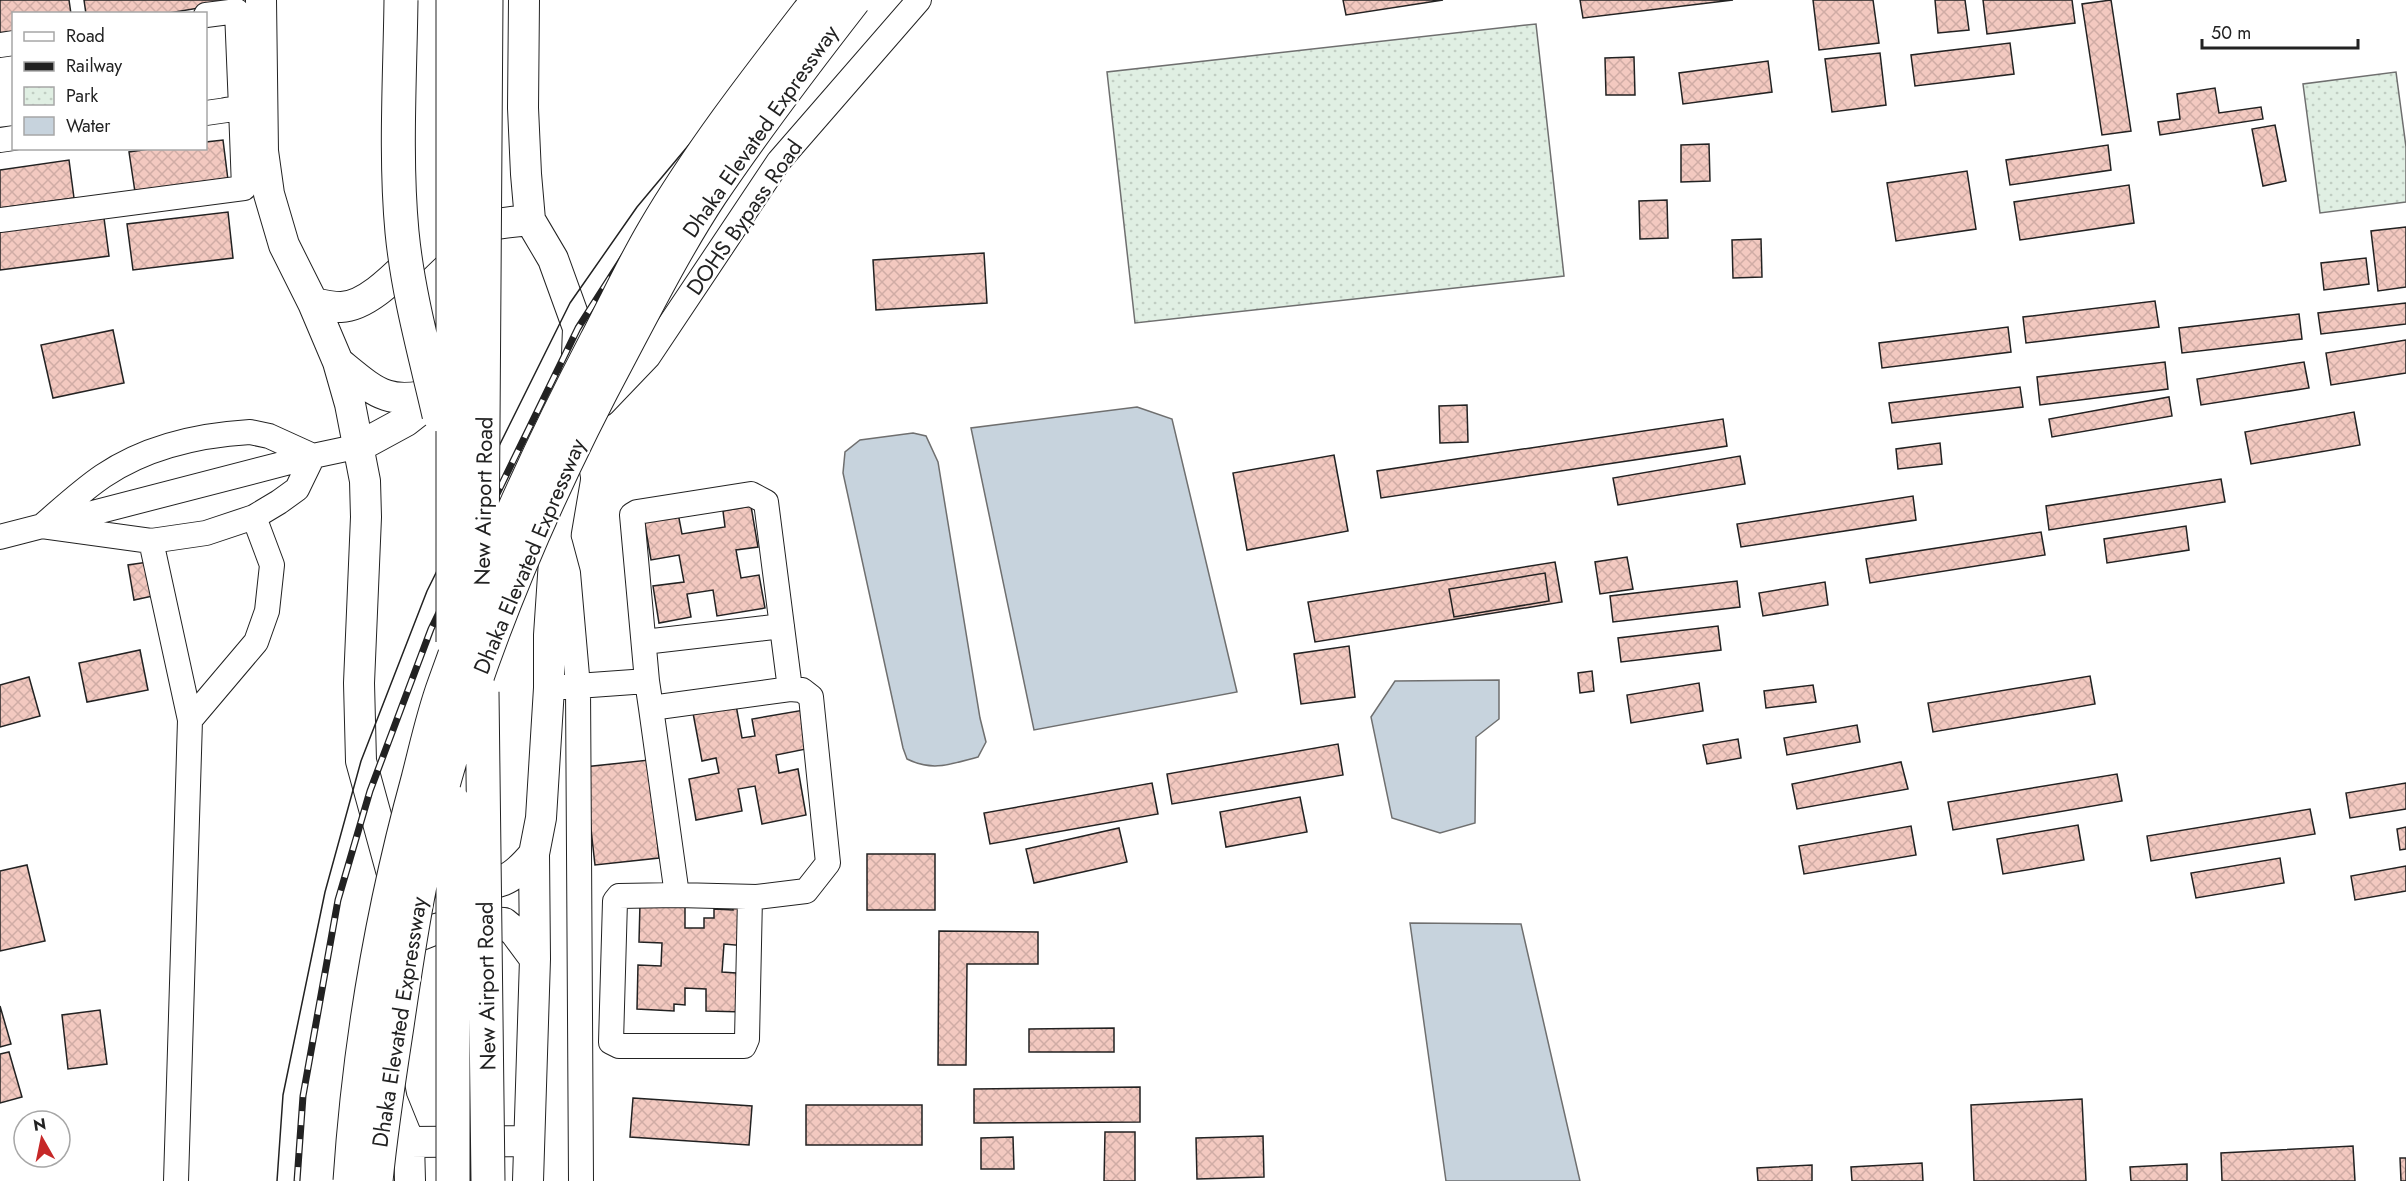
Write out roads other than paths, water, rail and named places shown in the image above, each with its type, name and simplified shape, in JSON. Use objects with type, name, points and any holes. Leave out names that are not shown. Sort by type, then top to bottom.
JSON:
[{"type":"highway","points":[[400,0],[402,232],[410,291],[452,463]]},
{"type":"highway","name":"New Airport Road","points":[[453,0],[453,1181]]},
{"type":"highway","name":"New Airport Road","points":[[486,0],[482,609],[488,1181]]},
{"type":"highway","name":"Dhaka Elevated Expressway","points":[[350,1181],[361,1068],[385,911],[405,825],[442,688],[495,551],[565,400],[653,233],[745,94],[818,0]]},
{"type":"highway","name":"Dhaka Elevated Expressway","points":[[376,1181],[411,927],[445,778],[497,621],[550,493],[669,264],[711,195],[798,72],[854,0]]},
{"type":"main road","points":[[261,0],[263,151],[269,194],[284,245],[313,303],[338,362],[360,446],[365,481],[366,517],[359,682],[362,761],[388,853],[401,912],[403,942],[392,1004],[387,1070],[392,1100],[409,1142],[410,1181]]},
{"type":"main road","points":[[429,0],[431,242]]},
{"type":"main road","points":[[430,36],[439,47],[452,51],[493,47],[506,40],[524,13]]},
{"type":"main road","points":[[524,13],[523,108],[530,220],[553,259],[578,328],[572,437],[556,531],[549,635],[563,687],[534,854],[535,958],[528,1181]]},
{"type":"main road","points":[[430,111],[447,89],[463,86],[495,86],[508,92],[523,108]]},
{"type":"main road","points":[[313,303],[343,307],[357,303],[376,292],[431,242],[465,230],[530,220]]},
{"type":"main road","points":[[360,446],[406,422],[468,372],[480,359],[491,340],[495,323],[496,224]]},
{"type":"main road","points":[[338,362],[367,386],[384,396],[403,399],[419,398],[445,391]]},
{"type":"main road","points":[[388,853],[402,872],[419,882],[474,886],[506,880],[519,872],[534,854]]},
{"type":"main road","points":[[403,942],[436,928],[466,921],[504,923],[515,932],[535,958]]},
{"type":"main road","points":[[409,1142],[529,1141]]},
{"type":"street","points":[[207,15],[237,10],[237,0]]},
{"type":"street","name":"DOHS Bypass Road","points":[[572,437],[648,357],[779,162],[919,0]]},
{"type":"street","points":[[207,15],[237,11],[241,108],[207,113]]},
{"type":"street","points":[[0,220],[244,188],[241,108],[207,113]]},
{"type":"street","points":[[42,526],[102,477],[132,460],[168,446],[199,438],[250,432],[269,436],[313,456]]},
{"type":"street","points":[[0,537],[313,456],[360,446]]},
{"type":"street","points":[[42,526],[151,541],[206,533],[254,517],[297,489],[313,456]]},
{"type":"street","points":[[676,895],[647,681],[632,515],[637,512],[751,494],[766,502],[790,689]]},
{"type":"street","points":[[190,720],[256,642],[267,611],[272,564],[254,517]]},
{"type":"street","points":[[151,541],[190,720],[176,1181]]},
{"type":"street","points":[[644,642],[782,626]]},
{"type":"street","points":[[581,1181],[563,687],[647,681]]},
{"type":"street","points":[[651,708],[790,689],[802,690],[811,697],[828,862],[807,891],[750,897],[619,896],[615,901],[611,1042],[620,1046],[744,1047],[747,1039],[750,897]]},
{"type":"water","points":[[1137,407],[1172,419],[1237,692],[1034,730],[971,428]]},
{"type":"water","points":[[913,433],[926,436],[938,462],[980,718],[986,742],[978,757],[942,766],[925,765],[907,759],[903,748],[843,473],[845,452],[860,440]]},
{"type":"water","points":[[1499,680],[1499,719],[1476,737],[1475,823],[1440,833],[1392,818],[1371,717],[1395,681]]},
{"type":"water","points":[[1410,923],[1521,924],[1580,1181],[1446,1181]]},
{"type":"tram line","points":[[277,1181],[283,1095],[325,892],[361,761],[427,591],[570,303],[637,207],[764,55],[818,0]]},
{"type":"railway","points":[[297,1181],[303,1096],[338,900],[370,791],[431,629],[578,328],[649,217],[769,70],[840,0]]}]
